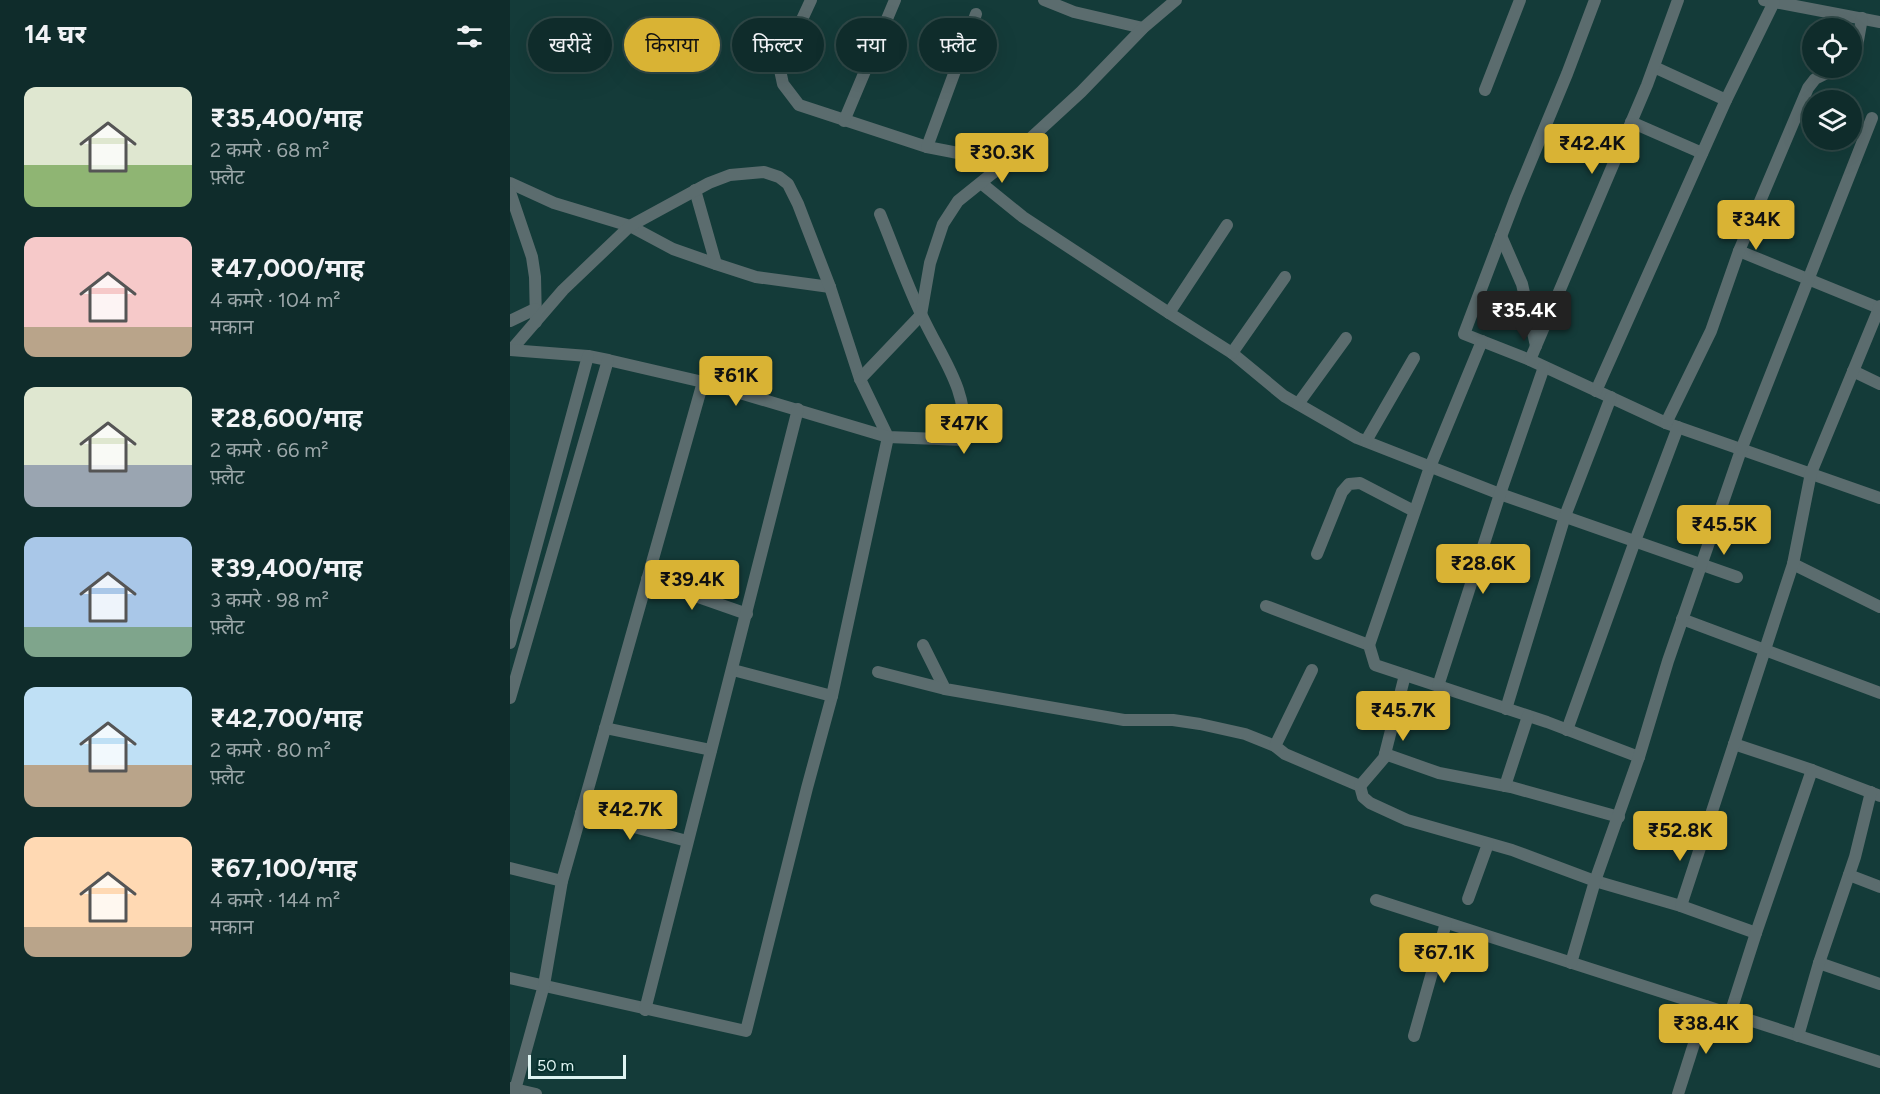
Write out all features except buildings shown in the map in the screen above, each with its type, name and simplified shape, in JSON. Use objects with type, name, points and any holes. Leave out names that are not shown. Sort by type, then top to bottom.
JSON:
[{"type":"street","points":[[811,0],[798,28],[780,55],[783,84],[799,105],[927,147],[980,160],[994,172]]},
{"type":"street","points":[[844,121],[895,0]]},
{"type":"street","points":[[1044,0],[1074,12],[1143,28]]},
{"type":"street","points":[[860,379],[921,315],[930,263],[943,224],[958,201],[994,172],[1092,82],[1143,28],[1176,0]]},
{"type":"street","points":[[1485,90],[1521,0]]},
{"type":"street","points":[[1595,0],[1464,334],[1530,360],[1672,425],[1880,498]]},
{"type":"street","points":[[1530,360],[1654,67],[1678,0]]},
{"type":"street","points":[[1596,391],[1769,1],[1880,22]]},
{"type":"street","points":[[927,147],[976,14]]},
{"type":"street","points":[[1654,67],[1726,100]]},
{"type":"street","points":[[1567,730],[1635,541],[1672,425],[1711,331],[1739,252],[1808,88],[1817,78]]},
{"type":"street","points":[[1571,963],[1595,881],[1639,757],[1668,660],[1741,450],[1872,118]]},
{"type":"street","points":[[1631,122],[1702,153]]},
{"type":"street","points":[[510,978],[746,1031],[832,696],[888,437],[860,379],[830,287],[798,204],[788,184],[779,177],[764,172],[730,175],[695,190],[630,226],[535,315],[511,349],[588,356],[703,382],[888,437],[964,440],[966,421],[960,390],[921,315],[880,214]]},
{"type":"street","points":[[510,183],[555,203],[630,226],[673,249],[716,264],[756,277],[830,287]]},
{"type":"street","points":[[981,183],[1023,217],[1232,353],[1284,396],[1366,441],[1500,494],[1737,577]]},
{"type":"street","points":[[695,190],[716,264]]},
{"type":"street","points":[[510,192],[532,257],[535,277],[535,315]]},
{"type":"street","points":[[1169,313],[1227,225]]},
{"type":"street","points":[[1501,236],[1522,284],[1536,347]]},
{"type":"street","points":[[1681,906],[1793,564],[1811,473],[1880,307],[1739,252]]},
{"type":"street","points":[[1232,353],[1285,276]]},
{"type":"street","points":[[510,321],[535,315]]},
{"type":"street","points":[[1298,404],[1346,338]]},
{"type":"street","points":[[1482,341],[1430,466],[1369,645],[1374,665],[1528,716],[1639,757]]},
{"type":"street","points":[[510,643],[588,356]]},
{"type":"street","points":[[1366,441],[1414,358]]},
{"type":"street","points":[[510,698],[608,360]]},
{"type":"street","points":[[1438,686],[1544,367]]},
{"type":"street","points":[[1853,371],[1880,384]]},
{"type":"street","points":[[531,1094],[512,1089],[544,985],[562,881],[703,382]]},
{"type":"street","points":[[1506,709],[1565,516],[1611,397]]},
{"type":"street","points":[[645,1010],[798,409]]},
{"type":"street","points":[[1317,554],[1342,492],[1349,484],[1360,483],[1414,512]]},
{"type":"street","points":[[1793,564],[1880,607]]},
{"type":"street","points":[[647,579],[747,614]]},
{"type":"street","points":[[1266,606],[1369,645]]},
{"type":"street","points":[[1682,619],[1880,693]]},
{"type":"street","points":[[923,645],[945,689]]},
{"type":"street","points":[[733,670],[832,696]]},
{"type":"street","points":[[1275,746],[1312,670]]},
{"type":"street","points":[[879,672],[945,689],[1124,720],[1173,720],[1245,734],[1360,786]]},
{"type":"street","points":[[1360,786],[1384,758],[1405,675]]},
{"type":"street","points":[[1505,786],[1528,716]]},
{"type":"street","points":[[604,728],[711,750]]},
{"type":"street","points":[[1734,744],[1875,794],[1819,963],[1798,1036]]},
{"type":"street","points":[[1385,754],[1439,773],[1505,786],[1619,817]]},
{"type":"street","points":[[1730,1014],[1812,770]]},
{"type":"street","points":[[1360,786],[1363,797],[1379,808],[1407,820],[1512,850],[1595,881],[1681,906],[1756,933]]},
{"type":"street","points":[[581,813],[687,841]]},
{"type":"street","points":[[1468,899],[1488,844]]},
{"type":"street","points":[[510,868],[562,881]]},
{"type":"street","points":[[1849,875],[1880,887]]},
{"type":"street","points":[[1376,900],[1880,1062]]},
{"type":"street","points":[[1414,1036],[1446,924]]},
{"type":"street","points":[[1819,963],[1880,984]]},
{"type":"street","points":[[1678,1094],[1706,1006]]}]
